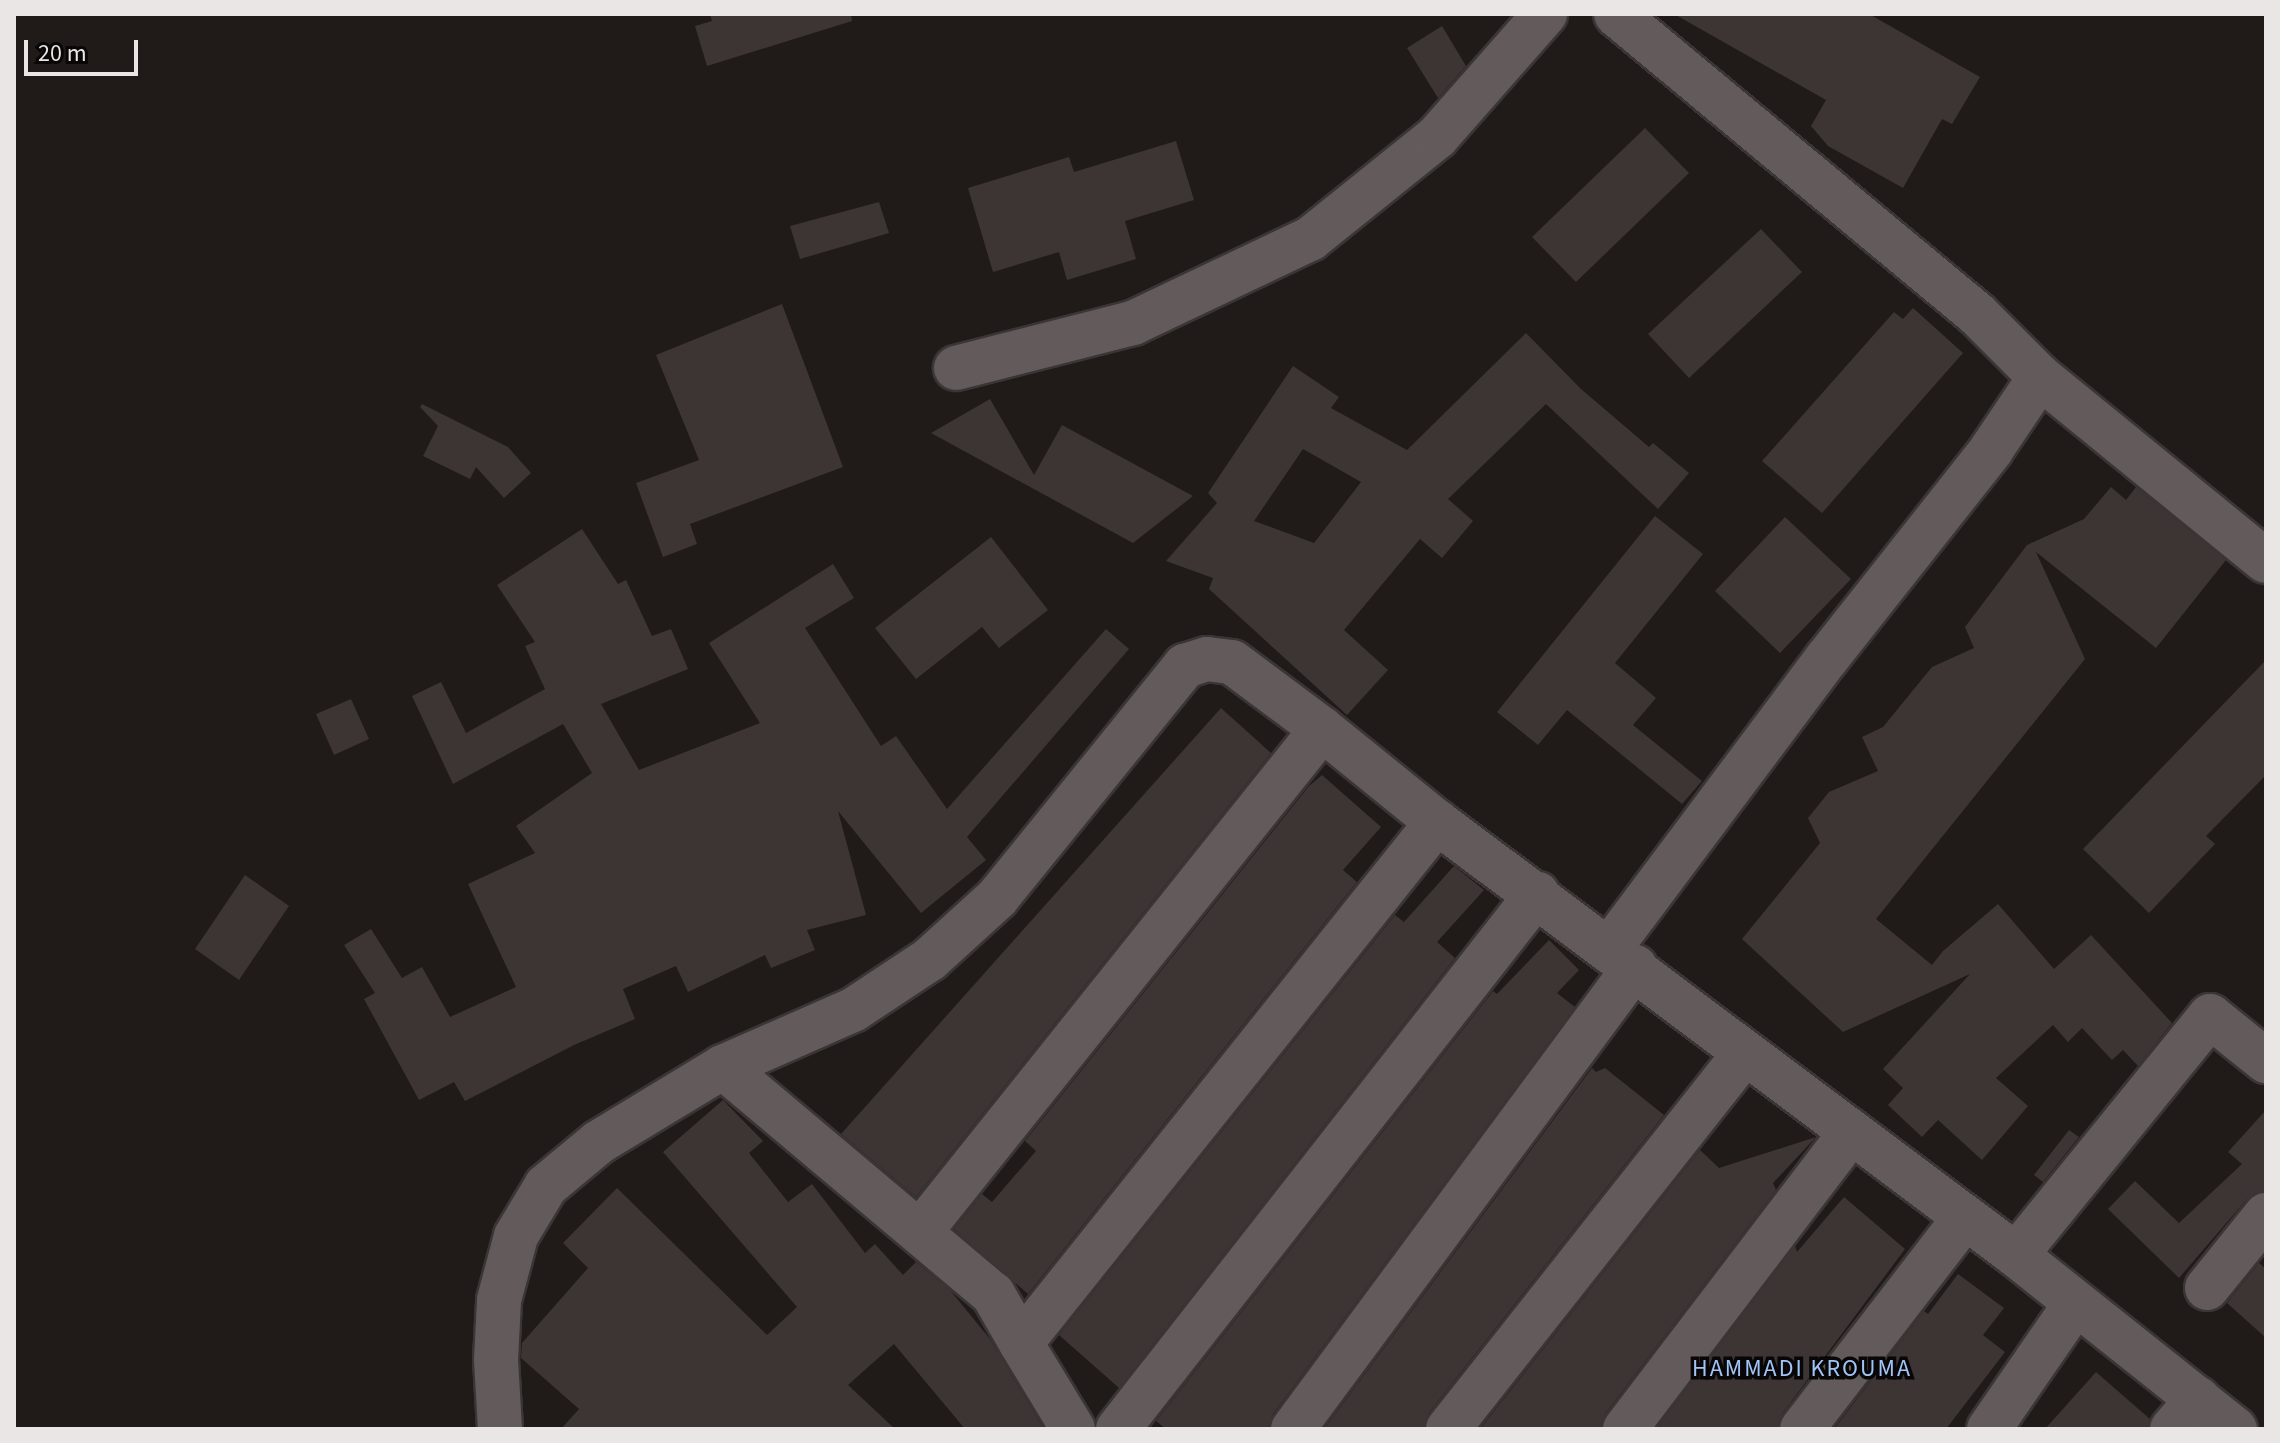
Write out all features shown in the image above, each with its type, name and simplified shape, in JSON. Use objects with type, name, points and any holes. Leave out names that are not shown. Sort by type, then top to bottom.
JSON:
[{"type":"street","points":[[956,368],[1133,323],[1310,239],[1437,137],[1545,14]]},
{"type":"street","points":[[1616,14],[1977,314],[2040,377],[2266,561]]},
{"type":"street","points":[[1293,1429],[1827,658],[1991,450],[2040,377]]},
{"type":"street","points":[[506,1423],[499,1300],[516,1236],[546,1186],[599,1142],[723,1067],[853,1010],[930,959],[997,898],[1185,666],[1207,659],[1232,662],[1322,729],[1437,822],[1622,957],[2016,1255],[2076,1303],[2185,1414],[2235,1429]]},
{"type":"street","points":[[920,1232],[1322,729]]},
{"type":"street","points":[[1021,1343],[1437,822]]},
{"type":"street","points":[[1118,1429],[1537,894]]},
{"type":"street","points":[[2016,1255],[2210,1016],[2266,1061]]},
{"type":"street","points":[[1448,1429],[1745,1053]]},
{"type":"street","points":[[723,1067],[993,1294],[1073,1429]]},
{"type":"street","points":[[1625,1429],[1851,1132]]},
{"type":"street","points":[[2207,1288],[2266,1215]]},
{"type":"street","points":[[1802,1429],[1965,1217]]},
{"type":"street","points":[[1989,1429],[2076,1303]]},
{"type":"building","points":[[710,14],[851,14],[852,21],[707,66],[695,26],[712,21]]},
{"type":"building","points":[[1674,14],[1869,14],[1980,77],[1952,124],[1942,119],[1903,188],[1828,146],[1811,126],[1826,100]]},
{"type":"building","points":[[1442,26],[1466,66],[1438,98],[1407,48]]},
{"type":"building","points":[[1645,128],[1689,173],[1576,282],[1532,237]]},
{"type":"building","points":[[1176,141],[1194,200],[1125,221],[1136,259],[1067,280],[1059,252],[993,272],[968,188],[1069,157],[1074,172]]},
{"type":"building","points":[[879,202],[889,233],[800,259],[790,226]]},
{"type":"building","points":[[1761,229],[1802,272],[1689,378],[1648,334]]},
{"type":"building","points":[[782,304],[843,467],[690,524],[697,544],[663,557],[636,483],[699,460],[656,355]]},
{"type":"building","points":[[1913,308],[1963,353],[1822,513],[1762,461],[1894,312],[1903,319]]},
{"type":"building","points":[[1526,333],[1581,389],[1649,447],[1653,443],[1689,473],[1658,509],[1546,404],[1448,499],[1473,521],[1442,558],[1420,539],[1344,630],[1388,670],[1347,715],[1209,589],[1213,578],[1166,561],[1217,503],[1208,493],[1293,366],[1339,397],[1331,408],[1407,450]],"holes":[[[1303,449],[1361,482],[1314,543],[1254,521]]]},
{"type":"building","points":[[990,399],[1034,475],[1062,425],[1193,496],[1133,543],[931,433]]},
{"type":"building","points":[[422,404],[508,447],[531,473],[504,498],[476,467],[470,479],[423,456],[438,426],[420,407]]},
{"type":"building","points":[[2111,487],[2126,500],[2136,487],[2226,560],[2156,648],[2036,552],[2085,659],[1876,919],[1932,965],[1943,951],[1998,904],[2054,969],[2091,935],[2172,1023],[2138,1066],[2123,1050],[2112,1060],[2082,1028],[2068,1042],[2053,1025],[1996,1078],[2028,1106],[1982,1160],[1938,1120],[1922,1137],[1888,1105],[1903,1088],[1883,1069],[1970,974],[1843,1032],[1742,939],[1820,843],[1808,818],[1829,792],[1878,771],[1862,737],[1883,727],[1932,667],[1974,648],[1965,627],[2027,545],[2084,519]]},
{"type":"building","points":[[1655,516],[1703,554],[1615,663],[1656,698],[1633,725],[1702,781],[1682,804],[1567,710],[1538,745],[1497,712]]},
{"type":"building","points":[[1785,517],[1851,579],[1780,653],[1715,591]]},
{"type":"building","points":[[582,529],[618,584],[626,580],[652,636],[671,629],[688,669],[601,704],[639,770],[760,723],[709,643],[833,564],[854,598],[805,628],[881,746],[896,736],[947,809],[1106,629],[1129,649],[967,837],[986,860],[921,913],[838,811],[866,915],[807,930],[815,950],[771,968],[765,955],[688,992],[676,966],[623,989],[635,1019],[574,1045],[465,1101],[454,1082],[419,1100],[364,999],[375,993],[344,945],[371,929],[402,978],[422,967],[450,1017],[516,987],[468,884],[535,853],[516,826],[592,773],[563,724],[453,784],[412,696],[441,682],[466,733],[545,689],[525,646],[535,642],[497,585]]},
{"type":"building","points":[[991,537],[1048,610],[999,648],[982,627],[916,679],[875,628]]},
{"type":"building","points":[[2266,660],[2266,775],[2206,836],[2215,844],[2149,913],[2083,849]]},
{"type":"building","points":[[351,699],[369,739],[334,755],[316,714]]},
{"type":"building","points":[[1221,708],[1271,753],[916,1197],[841,1134]]},
{"type":"building","points":[[1322,775],[1381,827],[1343,870],[1357,882],[1028,1294],[954,1229],[982,1194],[992,1202],[1036,1151],[1025,1141],[1309,786]]},
{"type":"building","points":[[1454,866],[1484,890],[1437,942],[1455,958],[1119,1388],[1059,1335],[1395,915],[1404,922]]},
{"type":"building","points":[[245,875],[289,906],[239,980],[195,949]]},
{"type":"building","points":[[1549,940],[1579,970],[1557,993],[1575,1007],[1273,1414],[1268,1429],[1166,1429],[1156,1421],[1493,991],[1497,994]]},
{"type":"building","points":[[1592,1068],[1596,1072],[1605,1068],[1664,1115],[1428,1414],[1424,1429],[1324,1429]]},
{"type":"building","points":[[723,1100],[763,1141],[749,1153],[788,1202],[812,1184],[865,1253],[875,1244],[903,1275],[916,1262],[950,1290],[990,1339],[1044,1429],[965,1429],[894,1344],[848,1385],[895,1429],[561,1429],[579,1409],[521,1358],[522,1343],[588,1268],[563,1243],[617,1188],[767,1335],[797,1307],[663,1152]]},
{"type":"building","points":[[2266,1110],[2266,1191],[2247,1199],[2179,1278],[2108,1209],[2135,1181],[2179,1223],[2242,1164],[2228,1152]]},
{"type":"building","points":[[2069,1130],[2079,1137],[2043,1182],[2034,1175]]},
{"type":"building","points":[[1816,1137],[1773,1183],[1776,1190],[1605,1414],[1601,1429],[1480,1429],[1700,1150],[1719,1168]]},
{"type":"building","points":[[1844,1197],[1905,1249],[1782,1414],[1778,1429],[1656,1429],[1795,1246],[1797,1252]]},
{"type":"building","points":[[2259,1263],[2266,1269],[2266,1338],[2227,1303]]},
{"type":"building","points":[[1958,1274],[2004,1308],[1983,1335],[2005,1352],[1946,1429],[1834,1429],[1924,1311],[1928,1314]]},
{"type":"building","points":[[2096,1372],[2150,1419],[2148,1429],[2045,1429]]},
{"type":"district","name":"HAMMADI KROUMA","points":[[1802,1369]]}]
